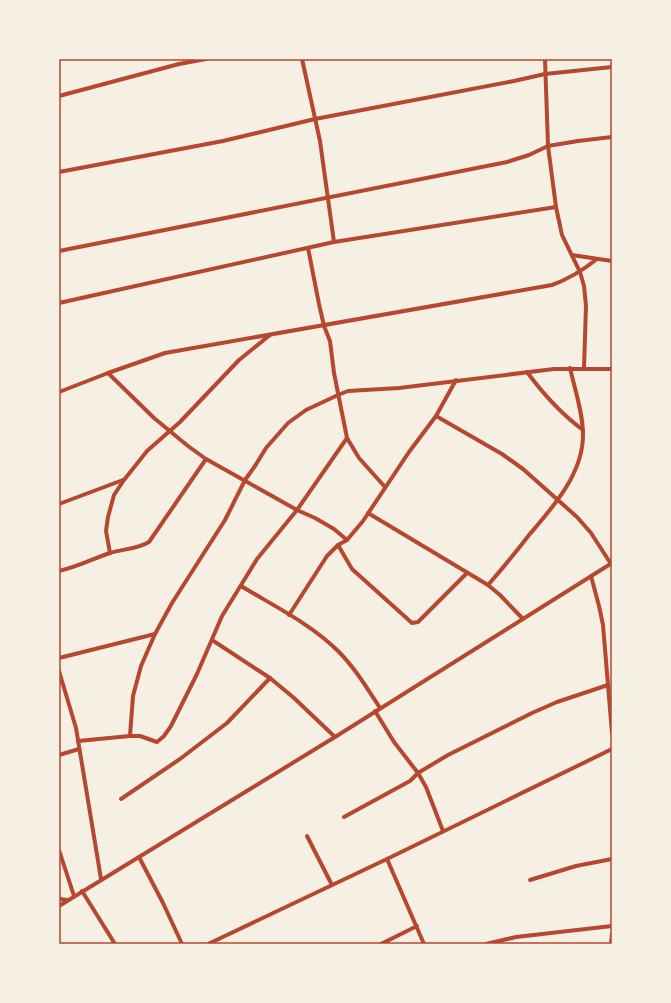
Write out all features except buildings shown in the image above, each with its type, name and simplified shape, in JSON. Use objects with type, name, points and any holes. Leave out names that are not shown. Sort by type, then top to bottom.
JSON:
[{"type":"street","points":[[59,96],[179,64],[206,59]]},
{"type":"street","points":[[302,59],[320,141],[334,242]]},
{"type":"street","points":[[544,59],[548,146],[556,207],[562,235],[580,272],[584,286],[586,306],[584,368]]},
{"type":"street","points":[[59,172],[223,141],[315,119],[545,74],[612,67]]},
{"type":"street","points":[[59,251],[507,162],[529,155],[548,146],[578,140],[612,137]]},
{"type":"street","points":[[59,303],[334,242],[556,207]]},
{"type":"street","points":[[308,248],[324,326],[330,340],[338,395],[347,438],[359,458],[385,487]]},
{"type":"street","points":[[572,255],[612,261]]},
{"type":"street","points":[[59,392],[165,353],[552,285],[568,279],[597,259]]},
{"type":"street","points":[[110,553],[106,531],[108,517],[114,495],[124,480],[148,451],[170,432],[239,360],[270,335]]},
{"type":"street","points":[[488,585],[559,499],[580,459],[583,430],[570,368]]},
{"type":"street","points":[[130,736],[133,696],[141,666],[155,634],[172,603],[225,520],[246,480],[266,448],[288,423],[306,410],[348,391],[399,388],[554,369],[612,369]]},
{"type":"street","points":[[527,372],[541,391],[565,417],[583,430]]},
{"type":"street","points":[[108,373],[170,432],[206,459],[246,480],[297,510],[315,518],[334,529],[347,540]]},
{"type":"street","points":[[289,614],[327,556],[356,531],[385,487],[436,416],[456,380]]},
{"type":"street","points":[[59,906],[612,564],[591,532],[559,499],[523,469],[502,454],[436,416]]},
{"type":"street","points":[[78,741],[140,736],[155,742],[159,741],[164,736],[171,726],[222,616],[257,559],[297,510],[347,438]]},
{"type":"street","points":[[59,571],[80,565],[110,553],[143,545],[149,542],[206,459]]},
{"type":"street","points":[[59,504],[124,480]]},
{"type":"street","points":[[368,513],[488,585],[500,595],[522,619]]},
{"type":"street","points":[[338,545],[352,570],[412,623],[418,622],[468,573]]},
{"type":"street","points":[[591,576],[603,626],[612,733]]},
{"type":"street","points":[[241,586],[289,614],[338,651],[351,665],[380,708]]},
{"type":"street","points":[[59,658],[155,634]]},
{"type":"street","points":[[212,640],[270,678],[294,698],[334,737]]},
{"type":"street","points":[[59,671],[76,728],[101,879]]},
{"type":"street","points":[[121,799],[180,759],[222,727],[270,678]]},
{"type":"street","points":[[344,817],[404,784],[418,773],[448,756],[532,713],[558,702],[608,686]]},
{"type":"street","points":[[375,711],[394,742],[418,773],[426,787],[444,831]]},
{"type":"street","points":[[208,944],[387,859],[612,748]]},
{"type":"street","points":[[59,755],[79,749]]},
{"type":"street","points":[[307,836],[332,885]]},
{"type":"street","points":[[59,850],[74,896]]},
{"type":"street","points":[[139,857],[182,944]]},
{"type":"street","points":[[387,859],[424,944]]},
{"type":"street","points":[[530,880],[576,866],[612,859]]},
{"type":"street","points":[[82,891],[115,944]]},
{"type":"street","points":[[59,899],[68,900]]},
{"type":"street","points":[[381,944],[417,926]]},
{"type":"street","points":[[486,944],[516,937],[612,926]]},
{"type":"street","points":[[611,944],[612,934]]}]
